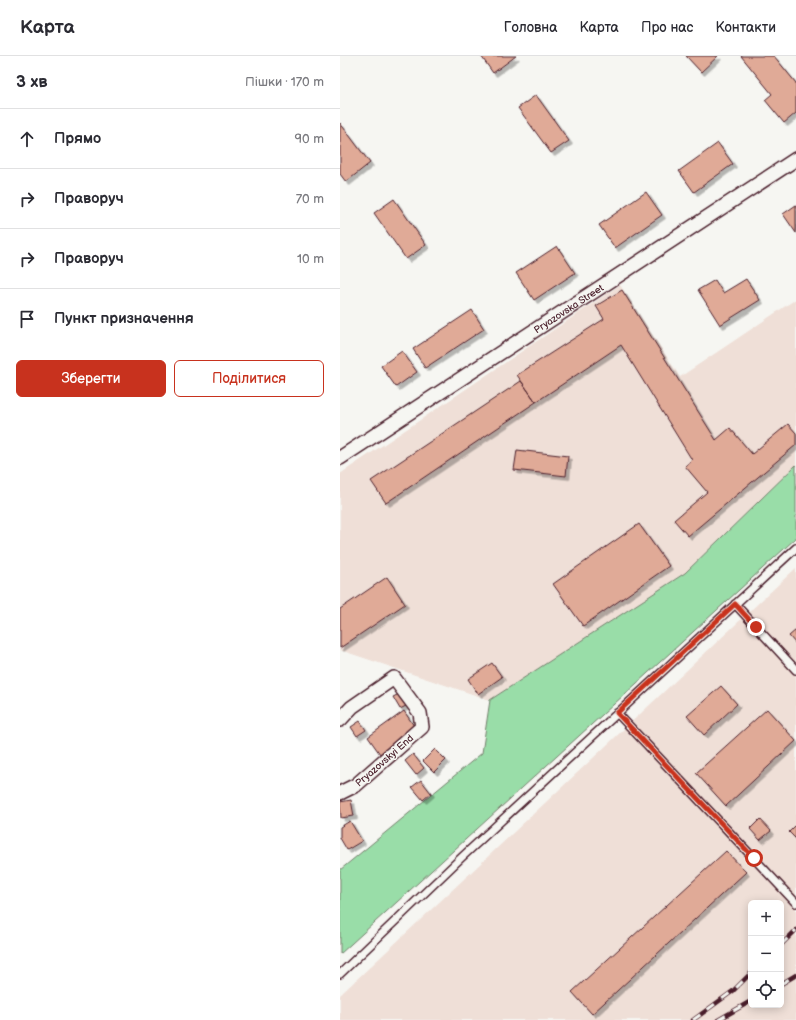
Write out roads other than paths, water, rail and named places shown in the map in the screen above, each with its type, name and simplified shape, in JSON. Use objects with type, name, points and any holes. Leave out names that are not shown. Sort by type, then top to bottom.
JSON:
[{"type":"street","name":"Pryazovska Street","points":[[340,458],[796,160]]},
{"type":"street","name":"Pryazovskyi End","points":[[340,720],[352,707],[394,678],[420,713],[422,727],[356,785],[340,794]]},
{"type":"lane","points":[[340,974],[462,857],[796,548]]},
{"type":"lane","points":[[735,604],[796,670]]},
{"type":"lane","points":[[617,713],[796,903]]},
{"type":"railway","points":[[784,942],[796,930]]},
{"type":"railway","points":[[784,982],[796,975]]},
{"type":"railway","points":[[693,1020],[733,991],[748,976]]},
{"type":"railway","points":[[718,1020],[748,1003]]}]
